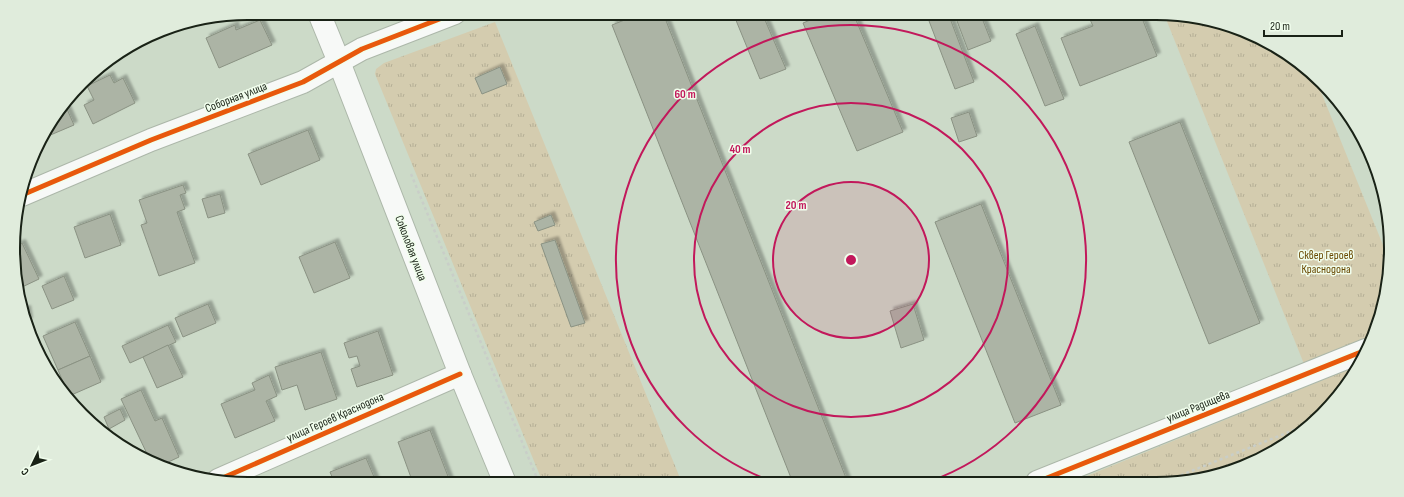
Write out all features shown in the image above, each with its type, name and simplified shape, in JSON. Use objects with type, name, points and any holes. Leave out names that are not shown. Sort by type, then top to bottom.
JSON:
[{"type":"street","name":"Соколовая улица","points":[[322,20],[460,374],[503,477]]},
{"type":"street","name":"Соборная улица","points":[[27,194],[151,140],[304,82],[362,49],[437,20]]},
{"type":"street","name":"улица Радищева","points":[[1049,477],[1358,353]]},
{"type":"street","name":"улица Героев Краснодона","points":[[227,476],[460,374]]},
{"type":"path","points":[[408,168],[536,477]]},
{"type":"path","points":[[1180,476],[1296,429]]},
{"type":"green space","name":"Сквер Героев Краснодона","points":[[1166,20],[1200,24],[1243,37],[1270,51],[1295,67],[1317,87],[1321,91],[1384,248],[1384,263],[1380,293],[1372,322],[1364,342],[1304,364]]},
{"type":"green space","points":[[495,22],[680,477],[541,477],[375,74],[376,69],[384,63]]},
{"type":"green space","points":[[1349,370],[1337,388],[1317,410],[1295,430],[1270,446],[1243,460],[1200,473],[1170,477],[1084,477]]},
{"type":"building","points":[[260,20],[272,45],[219,68],[206,38],[235,25],[236,30]]},
{"type":"building","points":[[624,20],[666,20],[846,477],[791,477],[612,25]]},
{"type":"building","points":[[736,20],[765,20],[786,69],[760,79]]},
{"type":"building","points":[[810,20],[856,20],[903,132],[857,151],[803,23]]},
{"type":"building","points":[[929,20],[951,20],[974,82],[955,89]]},
{"type":"building","points":[[957,20],[983,20],[991,41],[968,50]]},
{"type":"building","points":[[1090,20],[1143,20],[1157,56],[1080,86],[1061,38],[1093,26]]},
{"type":"building","points":[[1035,26],[1064,99],[1045,106],[1016,34]]},
{"type":"building","points":[[500,67],[507,84],[482,94],[475,78]]},
{"type":"building","points":[[110,75],[114,83],[123,78],[135,103],[93,124],[84,105],[94,100],[87,87]]},
{"type":"building","points":[[67,109],[74,125],[50,135]]},
{"type":"building","points":[[969,112],[977,136],[959,142],[951,118]]},
{"type":"building","points":[[1180,122],[1260,323],[1209,344],[1129,142]]},
{"type":"building","points":[[308,130],[320,160],[261,185],[248,154]]},
{"type":"building","points":[[183,185],[186,193],[180,195],[185,209],[177,212],[195,263],[159,276],[141,225],[147,223],[139,200]]},
{"type":"building","points":[[220,194],[225,213],[208,218],[202,199]]},
{"type":"building","points":[[981,204],[1061,405],[1015,423],[935,222]]},
{"type":"building","points":[[110,214],[121,245],[85,258],[74,227]]},
{"type":"building","points":[[551,215],[555,225],[538,231],[534,222]]},
{"type":"building","points":[[555,240],[585,323],[571,327],[541,244]]},
{"type":"building","points":[[335,242],[350,278],[314,293],[299,257]]},
{"type":"building","points":[[22,243],[39,279],[23,287],[20,263],[20,244]]},
{"type":"building","points":[[64,276],[74,300],[52,309],[42,286]]},
{"type":"building","points":[[208,304],[216,323],[183,337],[175,318]]},
{"type":"building","points":[[913,304],[924,340],[901,348],[890,311]]},
{"type":"building","points":[[75,322],[90,356],[58,370],[43,336]]},
{"type":"building","points":[[168,325],[176,342],[130,363],[122,346]]},
{"type":"building","points":[[378,331],[393,375],[357,387],[351,369],[360,366],[357,356],[349,358],[344,343]]},
{"type":"building","points":[[168,345],[183,377],[157,388],[143,357]]},
{"type":"building","points":[[321,352],[337,399],[305,410],[297,385],[282,390],[275,367]]},
{"type":"building","points":[[90,356],[101,382],[73,394],[63,381],[58,370]]},
{"type":"building","points":[[269,375],[277,396],[266,401],[275,421],[235,438],[221,404],[255,390],[252,383]]},
{"type":"building","points":[[141,390],[155,421],[162,418],[179,457],[168,462],[146,453],[121,399]]},
{"type":"building","points":[[120,409],[125,420],[109,429],[104,417]]},
{"type":"building","points":[[430,430],[448,477],[411,477],[398,442]]},
{"type":"building","points":[[366,458],[374,477],[332,477],[330,472]]},
{"type":"cycle path","points":[[27,193],[151,140],[303,82],[362,49],[437,20]]},
{"type":"cycle path","points":[[1049,477],[1358,353]]},
{"type":"cycle path","points":[[227,476],[460,374]]}]
